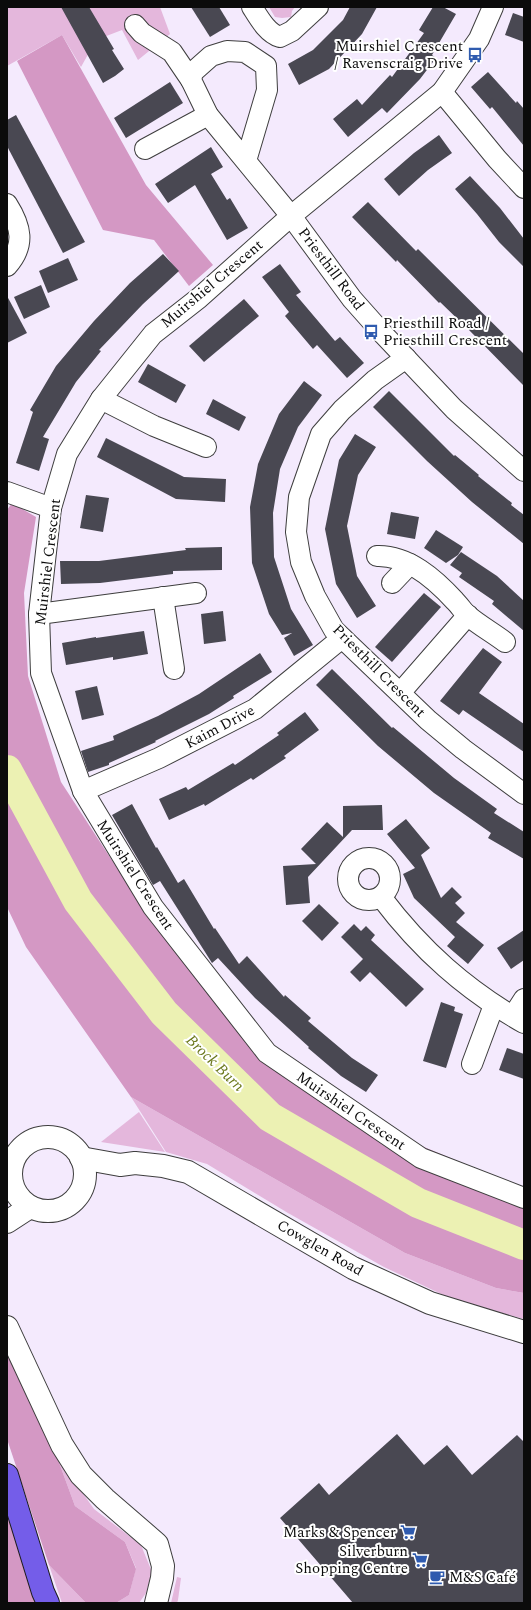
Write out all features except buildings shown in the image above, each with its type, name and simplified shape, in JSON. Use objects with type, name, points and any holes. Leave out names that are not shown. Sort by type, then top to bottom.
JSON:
[{"type":"highway","points":[[7,1475],[43,1592],[48,1603]]},
{"type":"street","points":[[252,7],[260,20],[273,35],[280,37],[292,31],[318,7]]},
{"type":"street","name":"Muirshiel Crescent","points":[[493,7],[479,39],[442,92],[291,216],[199,298],[153,334],[101,398],[68,454],[51,508],[39,614],[42,673],[83,791],[152,908],[268,1053],[421,1158],[524,1198]]},
{"type":"street","name":"Priesthill Road","points":[[135,25],[142,33],[172,52],[191,80],[208,115],[291,216],[352,299],[454,409],[524,471]]},
{"type":"street","points":[[191,80],[194,72],[211,56],[226,52],[245,52],[266,66],[267,90],[246,161]]},
{"type":"street","points":[[442,92],[496,159],[524,188]]},
{"type":"street","points":[[145,149],[208,115]]},
{"type":"street","points":[[7,204],[15,216],[21,238],[15,256],[7,266]]},
{"type":"street","name":"Priesthill Crescent","points":[[406,358],[375,380],[342,410],[321,434],[299,497],[296,532],[302,562],[315,596],[334,630],[428,720],[524,794]]},
{"type":"street","points":[[101,398],[154,426],[206,447]]},
{"type":"street","points":[[7,492],[51,508]]},
{"type":"street","points":[[377,556],[388,556],[401,559],[410,564],[429,577],[455,600],[468,615],[505,642]]},
{"type":"street","points":[[392,583],[410,564]]},
{"type":"street","points":[[39,614],[196,593]]},
{"type":"street","points":[[163,597],[174,669]]},
{"type":"street","points":[[400,693],[468,615]]},
{"type":"street","name":"Kaim Drive","points":[[83,791],[159,758],[255,709],[342,638]]},
{"type":"street","points":[[381,896],[402,925],[426,950],[463,983],[518,1020],[524,999]]},
{"type":"street","points":[[472,1064],[494,1005]]},
{"type":"street","points":[[47,1138],[62,1141],[75,1149],[81,1158],[85,1170],[81,1192],[66,1206],[48,1211],[39,1210],[30,1207],[17,1195],[10,1193],[11,1173],[14,1161],[21,1150],[28,1143],[37,1139],[47,1138]]},
{"type":"street","name":"Cowglen Road","points":[[81,1158],[120,1164],[135,1163],[163,1166],[188,1172],[353,1268],[430,1303],[524,1332]]},
{"type":"street","name":"Cowglen Road","points":[[84,1182],[120,1164]]},
{"type":"street","points":[[7,1222],[30,1207]]},
{"type":"street","points":[[7,1327],[62,1445],[81,1475],[104,1499],[157,1544],[163,1566],[162,1578],[155,1600]]},
{"type":"shaded area","points":[[7,7],[160,7],[170,34],[138,60],[122,30],[96,40],[81,67],[62,35],[7,66]]},
{"type":"shaded area","points":[[269,7],[295,7],[292,11],[291,17],[282,18],[275,17]]},
{"type":"shaded area","points":[[62,35],[146,185],[213,265],[189,286],[154,240],[103,230],[17,61]]},
{"type":"shaded area","points":[[12,503],[36,517],[24,593],[28,676],[61,782],[143,908],[265,1042],[405,1139],[524,1189],[524,1293],[496,1288],[405,1253],[131,1097],[26,947],[7,907],[7,510]]},
{"type":"shaded area","points":[[131,1097],[405,1253],[496,1288],[524,1293],[524,1319],[454,1300],[384,1267],[288,1213],[207,1164],[166,1152]]},
{"type":"shaded area","points":[[139,1112],[165,1152],[101,1142]]},
{"type":"shaded area","points":[[7,1351],[57,1457],[75,1506],[125,1542],[136,1569],[129,1595],[116,1603],[86,1603],[49,1565],[7,1439]]},
{"type":"shaded area","points":[[57,1457],[94,1509],[141,1545],[152,1572],[146,1593],[139,1603],[116,1603],[129,1595],[136,1568],[125,1542],[75,1506]]},
{"type":"shaded area","points":[[7,1507],[36,1603],[7,1603]]},
{"type":"shaded area","points":[[49,1565],[86,1603],[62,1603]]},
{"type":"shaded area","points":[[177,1577],[181,1578],[178,1600],[177,1603],[171,1603]]},
{"type":"waterway","name":"Brock Burn","points":[[7,770],[78,901],[164,1013],[270,1117],[418,1203],[524,1245]]},
{"type":"place","name":"Muirshiel Crescent / Ravenscraig Drive","points":[[475,55]]},
{"type":"place","name":"Priesthill Road / Priesthill Crescent","points":[[371,332]]},
{"type":"place","name":"Marks & Spencer","points":[[408,1532]]},
{"type":"place","name":"Silverburn Shopping Centre","points":[[420,1560]]},
{"type":"place","name":"M&S Café","points":[[437,1577]]}]
